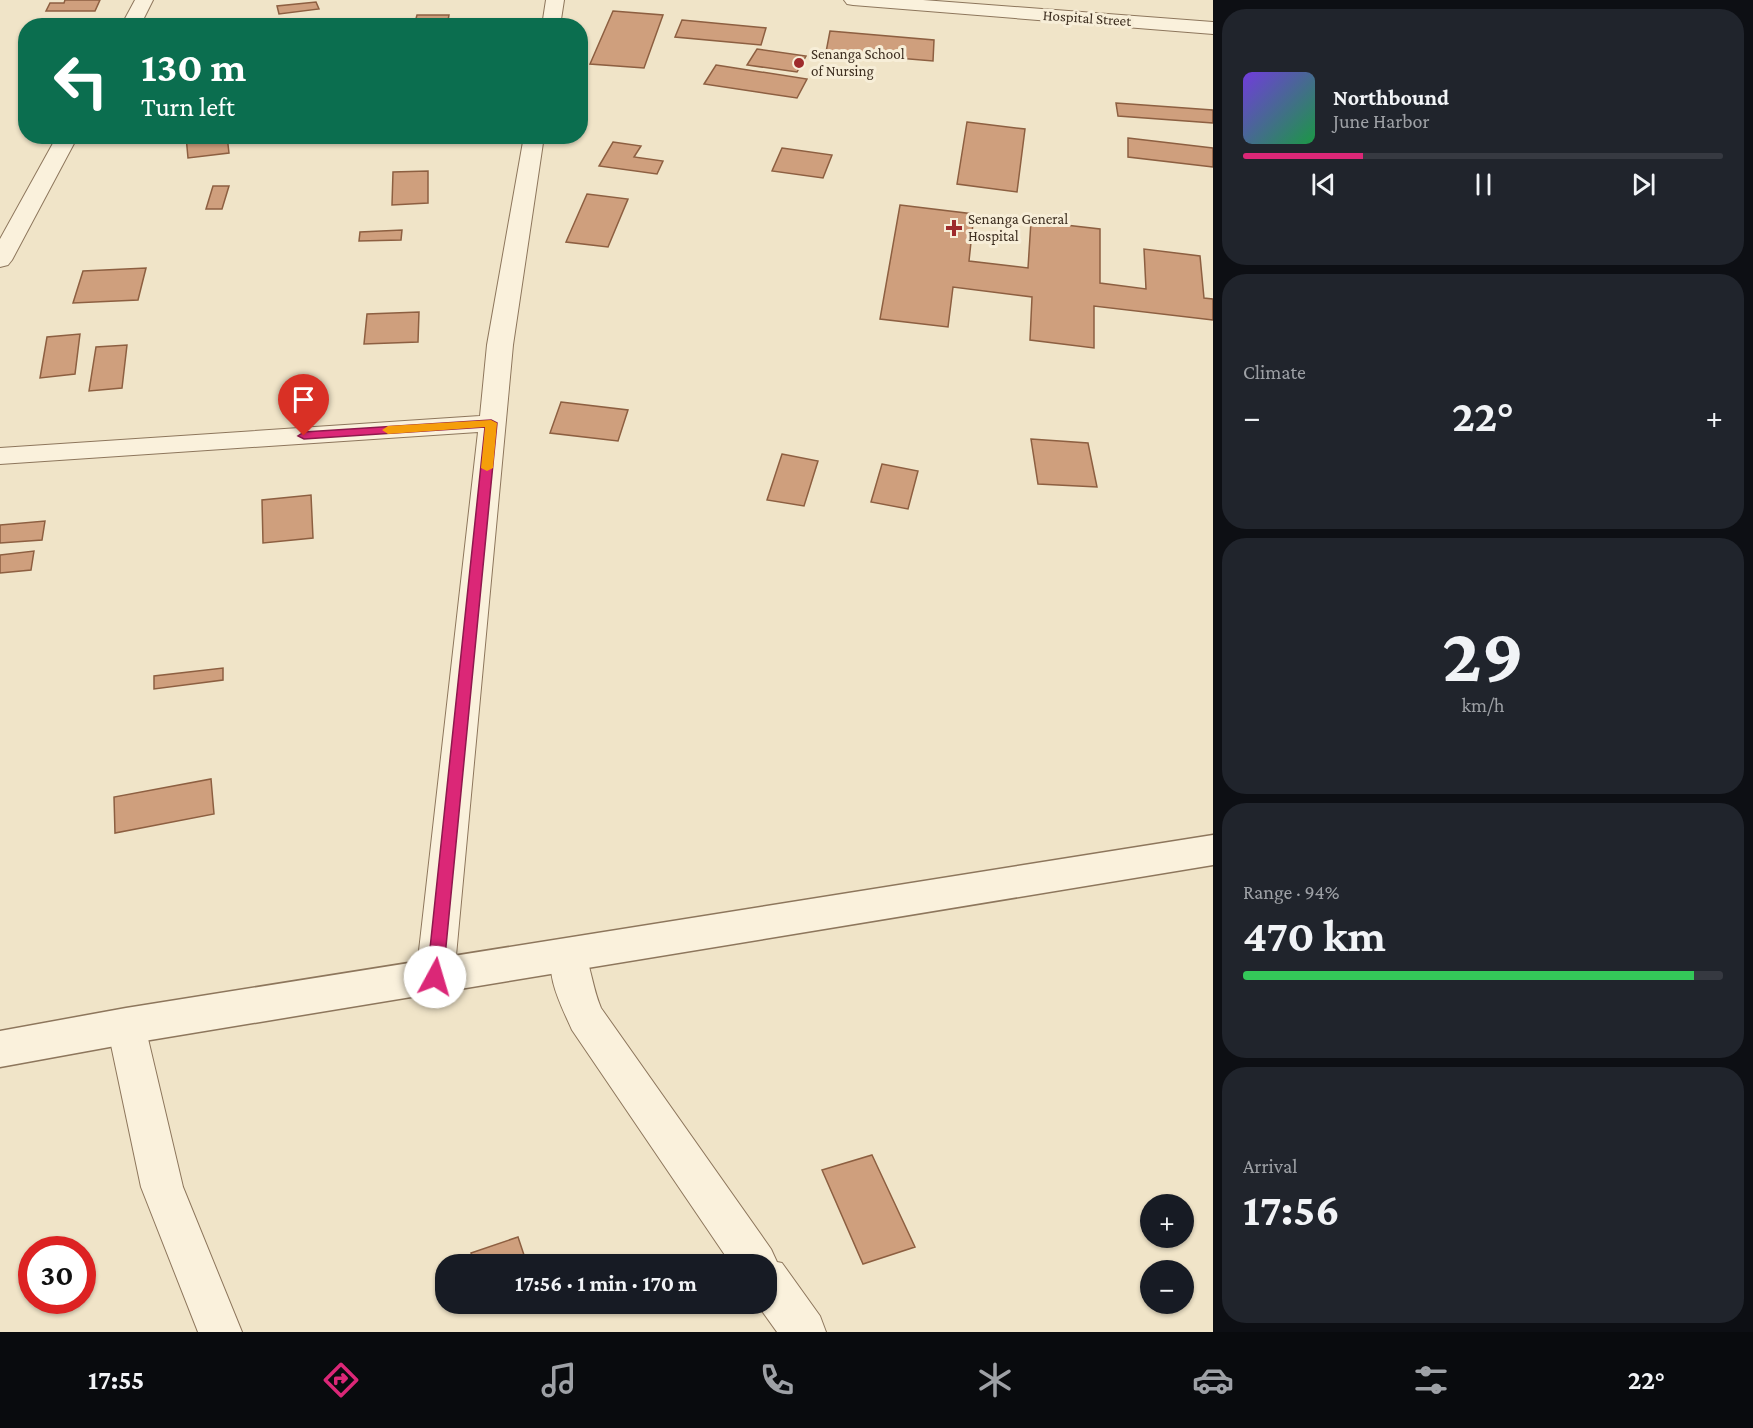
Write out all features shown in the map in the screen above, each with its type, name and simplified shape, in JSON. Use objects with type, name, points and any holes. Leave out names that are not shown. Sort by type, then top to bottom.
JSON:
[{"type":"street","points":[[134,18],[144,0]]},
{"type":"street","points":[[552,18],[555,0]]},
{"type":"street","name":"Hospital Street","points":[[853,0],[1213,28]]},
{"type":"street","points":[[0,260],[64,144]]},
{"type":"street","points":[[435,977],[500,345],[533,144]]},
{"type":"street","points":[[0,456],[491,423]]},
{"type":"street","points":[[0,1048],[1213,850]]},
{"type":"street","points":[[568,955],[574,989],[586,1018],[749,1254]]},
{"type":"street","points":[[126,1026],[162,1187],[220,1332]]},
{"type":"street","points":[[777,1294],[804,1332]]},
{"type":"building","points":[[65,0],[100,0],[95,11],[46,11],[50,3],[64,3]]},
{"type":"building","points":[[316,2],[319,9],[279,14],[277,6]]},
{"type":"building","points":[[613,11],[663,15],[644,68],[590,64]]},
{"type":"building","points":[[417,15],[449,15],[448,18],[416,18]]},
{"type":"building","points":[[682,20],[766,28],[761,45],[675,37]]},
{"type":"building","points":[[830,31],[934,40],[933,61],[826,52]]},
{"type":"building","points":[[757,49],[806,56],[797,72],[747,65]]},
{"type":"building","points":[[716,65],[807,79],[797,98],[704,84]]},
{"type":"building","points":[[1116,103],[1213,110],[1213,123],[1118,116]]},
{"type":"building","points":[[967,122],[1025,129],[1017,192],[957,184]]},
{"type":"building","points":[[1128,138],[1213,148],[1213,167],[1128,157]]},
{"type":"building","points":[[613,142],[641,146],[634,157],[663,161],[657,174],[599,166]]},
{"type":"building","points":[[187,144],[228,144],[229,153],[188,158]]},
{"type":"building","points":[[782,148],[832,155],[823,178],[772,171]]},
{"type":"building","points":[[428,171],[428,203],[392,205],[393,172]]},
{"type":"building","points":[[213,186],[229,186],[222,209],[206,209]]},
{"type":"building","points":[[587,194],[628,199],[608,247],[566,242]]},
{"type":"building","points":[[900,205],[974,214],[969,261],[1028,268],[1031,221],[1100,229],[1100,283],[1146,289],[1144,249],[1200,256],[1204,298],[1213,299],[1213,320],[1094,306],[1094,348],[1030,340],[1032,297],[953,287],[948,327],[880,319]]},
{"type":"building","points":[[402,230],[401,240],[359,241],[360,232]]},
{"type":"building","points":[[146,268],[138,300],[73,303],[83,271]]},
{"type":"building","points":[[419,312],[418,342],[364,344],[367,314]]},
{"type":"building","points":[[80,334],[75,374],[40,378],[47,337]]},
{"type":"building","points":[[127,345],[122,388],[89,391],[96,347]]},
{"type":"building","points":[[561,402],[628,410],[618,441],[550,433]]},
{"type":"building","points":[[1031,439],[1088,443],[1097,487],[1038,484]]},
{"type":"building","points":[[782,454],[818,461],[804,506],[767,500]]},
{"type":"building","points":[[882,464],[918,471],[908,509],[871,502]]},
{"type":"building","points":[[311,495],[313,538],[263,543],[262,500]]},
{"type":"building","points":[[45,521],[42,540],[0,543],[0,525]]},
{"type":"building","points":[[34,551],[31,570],[0,573],[0,555]]},
{"type":"building","points":[[223,668],[223,680],[154,689],[154,676]]},
{"type":"building","points":[[211,779],[214,814],[115,833],[114,797]]},
{"type":"building","points":[[872,1155],[915,1247],[863,1264],[822,1170]]},
{"type":"building","points":[[518,1237],[524,1254],[471,1254]]},
{"type":"slow traffic","points":[[388,430],[491,423],[487,468]]},
{"type":"place","name":"Senanga School of Nursing","points":[[799,63]]},
{"type":"place","name":"Senanga General Hospital","points":[[954,228]]},
{"type":"route","points":[[304,436],[491,423],[435,977]]}]
